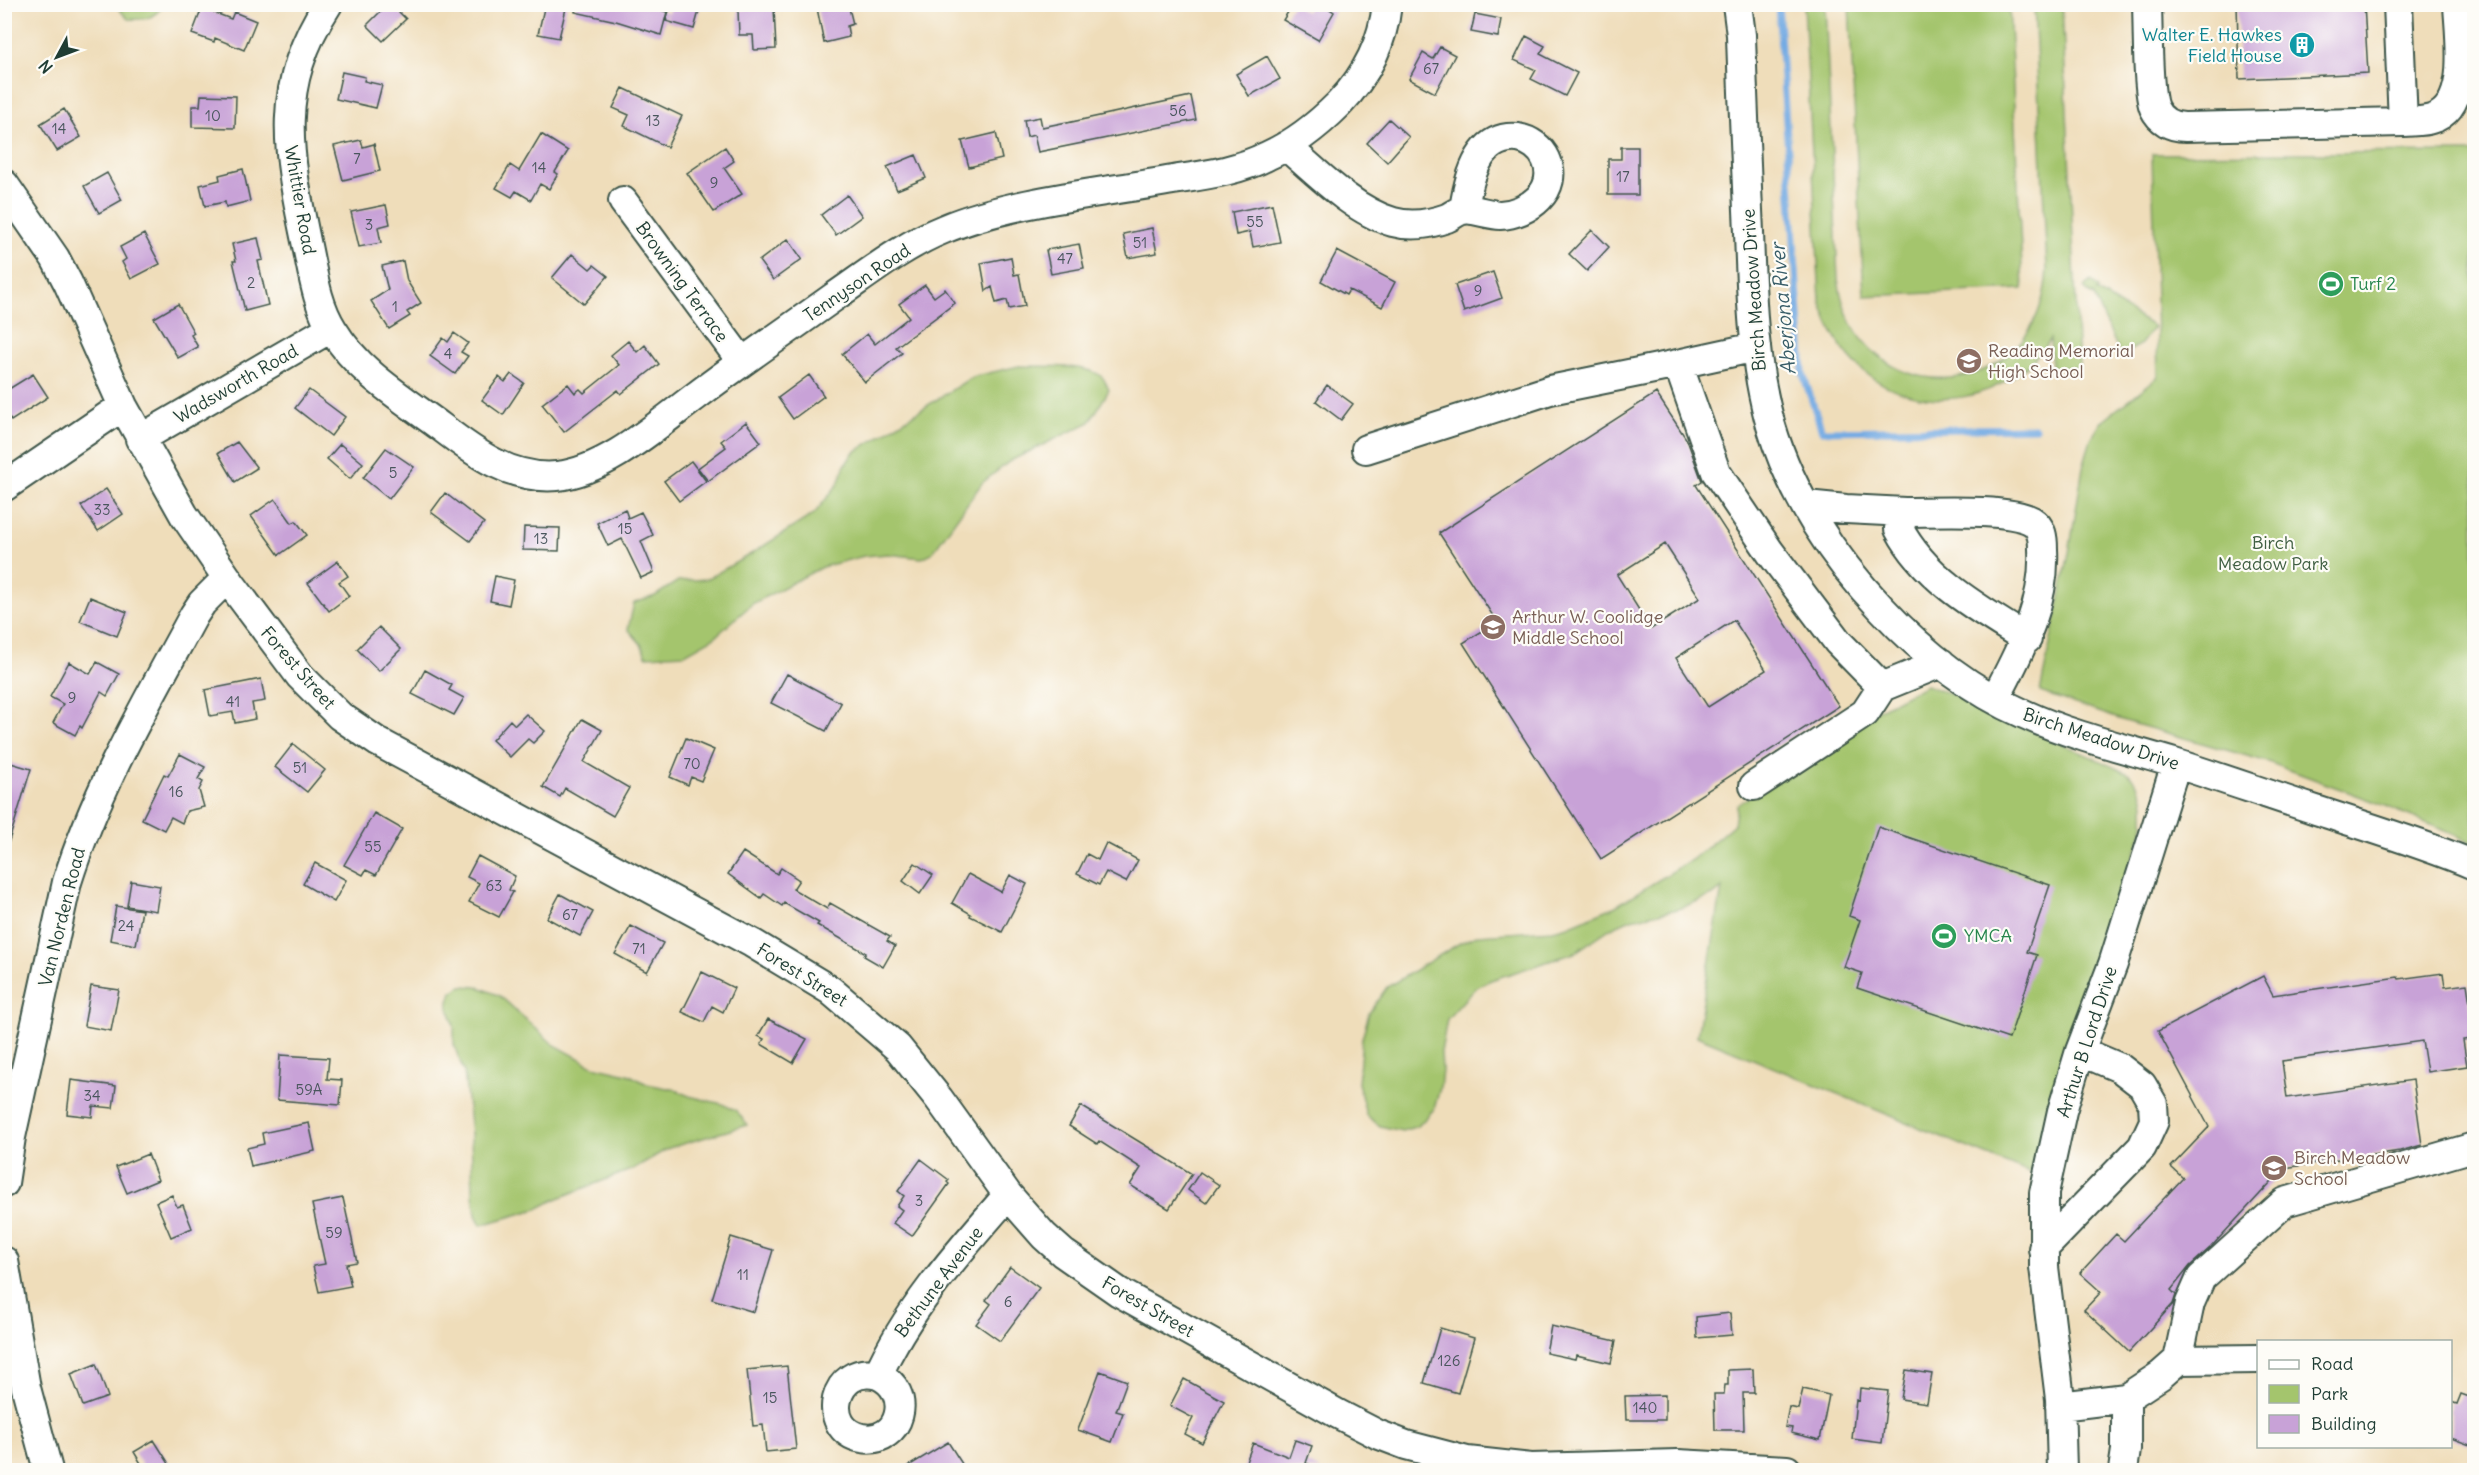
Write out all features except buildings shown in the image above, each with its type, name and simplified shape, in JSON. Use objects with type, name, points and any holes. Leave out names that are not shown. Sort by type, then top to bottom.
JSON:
[{"type":"street","name":"Whittier Road","points":[[328,4],[307,40],[294,76],[288,133],[291,166],[316,290],[331,328]]},
{"type":"street","name":"Tennyson Road","points":[[331,328],[365,369],[472,450],[512,471],[539,476],[567,474],[583,470],[613,455],[883,263],[943,229],[984,215],[1024,206],[1220,172],[1265,158],[1286,146],[1319,123],[1362,77],[1381,35],[1388,4]]},
{"type":"street","name":"Birch Meadow Drive","points":[[1737,4],[1741,35],[1750,277],[1755,346],[1772,429],[1793,482],[1806,505],[1835,552],[1872,599],[1910,637],[1941,663],[1995,699],[2049,724],[2422,845],[2475,865]]},
{"type":"street","points":[[2147,4],[2151,96],[2158,114],[2167,122],[2179,127],[2403,122],[2435,118],[2453,98],[2461,73],[2458,4]]},
{"type":"street","points":[[2398,4],[2403,122]]},
{"type":"street","points":[[1286,146],[1336,189],[1379,217],[1394,223],[1419,225],[1464,210]]},
{"type":"street","name":"Forest Street","points":[[4,184],[55,258],[123,406],[184,514],[227,578],[300,676],[340,716],[405,758],[752,943],[809,976],[847,1002],[911,1063],[1008,1195],[1029,1220],[1063,1253],[1119,1292],[1377,1434],[1433,1454],[1467,1461],[1531,1468],[1738,1466],[1787,1470]]},
{"type":"street","name":"Browning Terrace","points":[[622,201],[742,362]]},
{"type":"street","name":"Wadsworth Road","points":[[140,439],[331,328]]},
{"type":"street","points":[[1366,449],[1550,390],[1755,346]]},
{"type":"street","points":[[1678,364],[1716,472],[1770,552],[1838,642],[1882,687]]},
{"type":"street","points":[[4,487],[123,406]]},
{"type":"street","points":[[1806,505],[1905,512],[2016,514],[2035,522],[2043,534],[2044,563],[2038,605],[2027,639],[1995,699]]},
{"type":"street","points":[[1905,512],[1899,529],[1907,544],[1944,583],[1970,603],[2027,639]]},
{"type":"street","name":"Van Norden Road","points":[[4,1184],[11,1137],[67,882],[76,852],[113,765],[194,615],[202,603],[227,578]]},
{"type":"street","points":[[1754,786],[1865,713],[1882,687],[1941,663]]},
{"type":"street","name":"Arthur B Lord Drive","points":[[2062,1470],[2060,1406],[2043,1250],[2044,1193],[2062,1110],[2080,1051],[2113,964],[2176,764]]},
{"type":"street","points":[[2043,1250],[2142,1147],[2154,1121],[2153,1104],[2142,1085],[2120,1068],[2080,1051]]},
{"type":"street","points":[[2060,1406],[2126,1398],[2161,1376],[2178,1360],[2190,1303],[2201,1278],[2284,1202],[2475,1147]]},
{"type":"street","name":"Bethune Avenue","points":[[878,1375],[899,1334],[948,1265],[1008,1195]]},
{"type":"street","points":[[4,1261],[21,1365],[48,1470]]},
{"type":"street","points":[[2178,1360],[2257,1359]]},
{"type":"street","points":[[2123,1470],[2126,1450],[2126,1398]]},
{"type":"green space","points":[[118,4],[164,5],[152,16],[144,19],[128,19],[118,8]]},
{"type":"green space","points":[[1804,5],[1825,5],[1838,279],[1852,324],[1878,355],[1911,373],[1947,378],[1983,370],[2014,349],[2037,315],[2047,269],[2034,5],[2062,5],[2079,367],[2052,368],[2050,339],[2033,360],[2012,377],[1988,390],[1963,397],[1937,399],[1911,395],[1885,386],[1862,370],[1847,355],[1831,329],[1820,300]]},
{"type":"green space","points":[[1849,5],[2009,5],[2023,289],[1864,296]]},
{"type":"green space","name":"Birch Meadow Park","points":[[2474,152],[2474,843],[2386,806],[2268,762],[2125,721],[2040,692],[2069,553],[2083,467],[2091,439],[2102,421],[2158,377],[2152,154]]},
{"type":"green space","points":[[2091,281],[2099,289],[2096,291],[2154,327],[2141,344],[2121,356],[2093,294],[2091,295],[2084,288]]},
{"type":"green space","points":[[1019,366],[1086,370],[1102,377],[1109,390],[1090,422],[1010,461],[982,483],[932,553],[922,558],[888,554],[864,556],[822,567],[752,604],[715,637],[685,654],[646,656],[641,644],[628,629],[634,603],[655,596],[678,581],[707,579],[751,554],[814,514],[838,484],[844,467],[853,453],[972,377]]},
{"type":"green space","points":[[1926,685],[1961,698],[2129,774],[2143,798],[2144,825],[2032,1174],[1697,1036],[1722,888],[1713,895],[1678,909],[1631,919],[1611,928],[1574,953],[1476,987],[1447,1019],[1441,1052],[1440,1088],[1434,1109],[1418,1126],[1402,1131],[1380,1126],[1366,1115],[1358,1083],[1362,1039],[1369,1013],[1387,987],[1460,943],[1478,935],[1553,930],[1616,906],[1693,859],[1734,824],[1737,805],[1872,713]]},
{"type":"green space","points":[[461,986],[479,987],[500,996],[553,1044],[593,1066],[628,1074],[647,1084],[677,1090],[689,1096],[722,1104],[737,1111],[747,1125],[669,1148],[633,1169],[556,1199],[537,1209],[481,1225],[476,1215],[473,1195],[471,1133],[464,1072],[454,1045],[454,1026],[448,1005],[452,992]]},
{"type":"waterway","name":"Aberjona River","points":[[1778,4],[1803,374],[1822,431],[2035,428]]},
{"type":"place","name":"Walter E. Hawkes Field House","points":[[2302,45]]},
{"type":"place","name":"Turf 2","points":[[2331,284]]},
{"type":"place","name":"Reading Memorial High School","points":[[1969,361]]},
{"type":"place","name":"Arthur W. Coolidge Middle School","points":[[1493,627]]},
{"type":"place","name":"YMCA","points":[[1944,936]]},
{"type":"place","name":"Birch Meadow School","points":[[2274,1168]]}]
